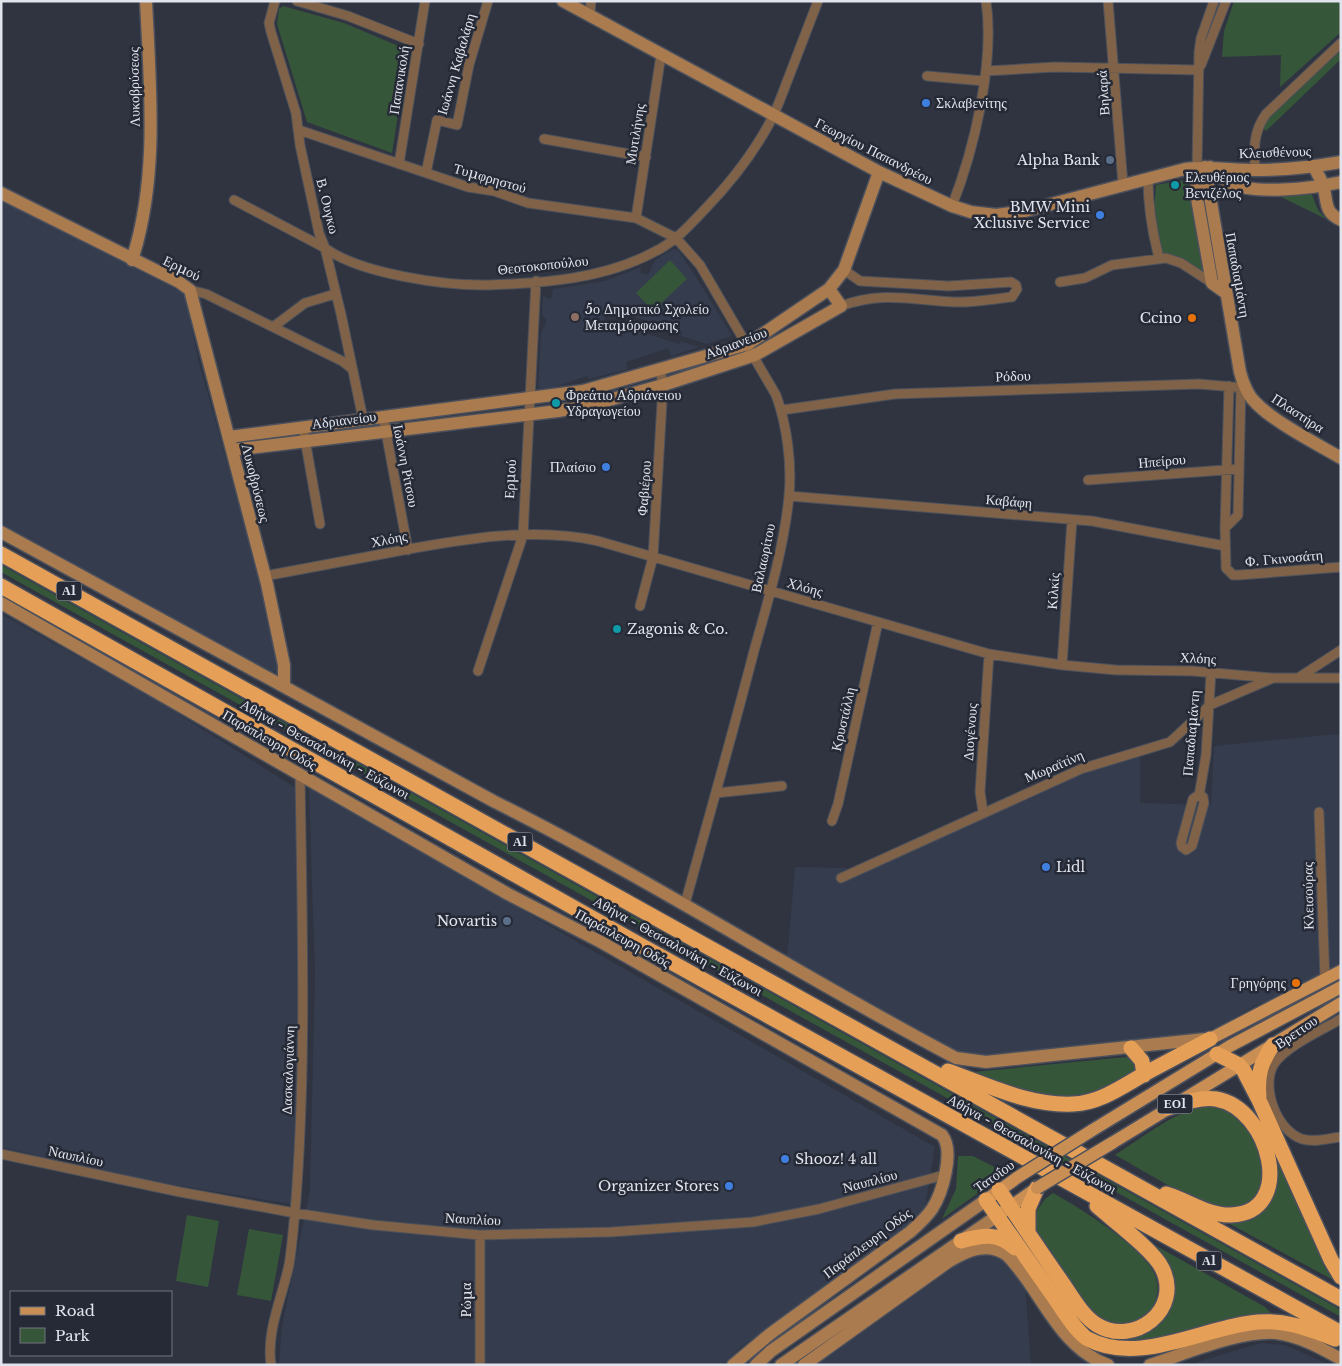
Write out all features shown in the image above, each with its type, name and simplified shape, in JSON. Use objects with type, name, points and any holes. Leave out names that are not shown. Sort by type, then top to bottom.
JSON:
[{"type":"highway","name":"Αθήνα - Θεσσαλονίκη - Εύζωνοι","points":[[1,554],[1341,1299]]},
{"type":"highway","name":"Αθήνα - Θεσσαλονίκη - Εύζωνοι","points":[[1,586],[1077,1188],[1341,1333]]},
{"type":"highway","points":[[904,1055],[1018,1096],[1046,1103],[1074,1104],[1097,1099],[1210,1039]]},
{"type":"highway","points":[[1259,1100],[1259,1070],[1262,1060],[1273,1045]]},
{"type":"highway","points":[[1132,1048],[1142,1061],[1144,1075]]},
{"type":"highway","points":[[1217,1054],[1239,1065],[1259,1100],[1331,1260],[1341,1277]]},
{"type":"highway","points":[[1143,1188],[1183,1199],[1214,1213],[1233,1215],[1252,1209],[1262,1198],[1269,1186],[1271,1173],[1266,1149],[1252,1123],[1236,1106],[1214,1099],[1199,1100],[1168,1108]]},
{"type":"highway","points":[[1032,1239],[1026,1217],[1037,1188]]},
{"type":"highway","points":[[999,1190],[1075,1301],[1095,1324],[1114,1332],[1128,1332],[1148,1325],[1158,1315],[1164,1303],[1167,1289],[1165,1275],[1159,1262],[1077,1188]]},
{"type":"highway","points":[[986,1200],[1075,1327],[1090,1341],[1109,1351],[1138,1354],[1236,1326],[1270,1322],[1309,1328],[1341,1342]]},
{"type":"highway","points":[[961,1241],[982,1235],[996,1236],[1008,1241],[1026,1257]]},
{"type":"main road","points":[[1210,1039],[1241,1021],[1289,1000],[1341,971]]},
{"type":"main road","name":"Τατοΐου","points":[[986,1200],[1091,1131],[1217,1054],[1341,986]]},
{"type":"main road","name":"ΕΟ1","points":[[997,1216],[1037,1188],[1341,1003]]},
{"type":"street","name":"Λυκοβρύσεως","points":[[132,260],[143,225],[152,105],[146,1]]},
{"type":"street","name":"Β. Ουγκω","points":[[275,1],[270,23],[271,32],[296,113],[317,224],[325,248],[334,294],[341,314],[363,419]]},
{"type":"street","points":[[297,1],[348,16],[419,44]]},
{"type":"street","name":"Παπανικολή","points":[[399,164],[425,1]]},
{"type":"street","name":"Ιωάννη Καβαλάρη","points":[[426,173],[437,120],[457,124],[468,66],[488,1]]},
{"type":"street","name":"Γεωργίου Παπανδρέου","points":[[563,1],[879,172],[952,206],[984,214],[1010,213],[1148,178],[1204,167]]},
{"type":"street","points":[[590,16],[591,1]]},
{"type":"street","name":"Θεοτοκοπούλου","points":[[234,200],[325,248],[338,258],[436,282],[473,285],[536,281],[600,272],[647,256],[676,238],[723,190],[773,116],[818,1]]},
{"type":"street","points":[[952,206],[972,143],[986,71],[988,41],[986,1]]},
{"type":"street","name":"Βηλαρά","points":[[1108,1],[1123,184]]},
{"type":"street","name":"Παπαδιαμάντη","points":[[1214,1],[1201,38],[1199,70],[1204,167],[1243,388],[1238,469],[1238,516],[1225,528]]},
{"type":"street","name":"Παπαδιαμάντη","points":[[1199,70],[1226,1]]},
{"type":"street","points":[[1255,170],[1254,139],[1258,124],[1266,114],[1341,43]]},
{"type":"street","name":"Μυτιλήνης","points":[[636,218],[661,55]]},
{"type":"street","points":[[986,71],[1055,67],[1199,70]]},
{"type":"street","points":[[927,76],[984,81]]},
{"type":"street","name":"Τυμφρηστού","points":[[298,130],[468,187],[494,191],[528,203],[636,218],[676,238]]},
{"type":"street","points":[[544,139],[646,157]]},
{"type":"street","name":"Κλεισθένους","points":[[1204,167],[1255,170],[1341,162]]},
{"type":"street","points":[[1314,166],[1323,186],[1326,207],[1334,216],[1341,220]]},
{"type":"street","points":[[1204,167],[1230,183],[1243,186],[1280,190],[1323,186],[1341,182]]},
{"type":"street","name":"Παπαδιαμάντη","points":[[1204,167],[1196,193],[1212,283]]},
{"type":"street","name":"Αδριανείου","points":[[230,443],[303,428],[383,416],[583,391],[748,344],[829,289],[844,270],[879,172]]},
{"type":"street","points":[[1148,178],[1151,225],[1160,258]]},
{"type":"street","name":"Ερμού","points":[[1,193],[179,282],[190,290],[206,294],[351,368]]},
{"type":"street","name":"Βαλαωρίτου","points":[[676,238],[700,265],[748,344],[776,395],[782,410],[790,466],[789,496],[770,592],[685,904]]},
{"type":"street","points":[[1060,282],[1079,279],[1112,265],[1160,258],[1180,263],[1226,293]]},
{"type":"street","points":[[844,270],[860,281],[862,299]]},
{"type":"street","name":"Ερμού","points":[[478,671],[523,536],[536,281]]},
{"type":"street","name":"Αδριανείου","points":[[230,443],[305,441],[591,405],[755,356],[841,306],[862,299],[900,296],[957,302],[1012,297],[1017,289],[1016,285],[1011,282],[949,286],[860,281]]},
{"type":"street","points":[[983,285],[984,300]]},
{"type":"street","points":[[829,289],[841,306]]},
{"type":"street","name":"Λυκοβρύσεως","points":[[190,290],[265,576],[284,665],[284,685]]},
{"type":"street","points":[[272,327],[305,303],[334,294]]},
{"type":"street","name":"Φαβιέρου","points":[[640,606],[653,557],[663,385],[660,370]]},
{"type":"street","name":"Ρόδου","points":[[782,410],[896,394],[1199,384],[1243,388]]},
{"type":"street","points":[[1225,546],[1229,386]]},
{"type":"street","name":"Πλαστήρα","points":[[1243,388],[1264,410],[1341,458]]},
{"type":"street","name":"Ιωάννη Ρίτσου","points":[[383,416],[408,550]]},
{"type":"street","name":"Αδριανείου","points":[[303,428],[320,524]]},
{"type":"street","name":"Ηπείρου","points":[[1088,480],[1238,469]]},
{"type":"street","name":"Καβάφη","points":[[789,496],[1072,520],[1136,528],[1225,546]]},
{"type":"street","name":"Κιλκίς","points":[[1062,665],[1072,520]]},
{"type":"street","points":[[1,532],[495,802],[568,838],[685,904],[794,969],[956,1058],[986,1062],[1210,1039]]},
{"type":"street","name":"Χλόης","points":[[265,576],[460,540],[523,536],[583,538],[989,654],[1062,665],[1116,670],[1211,672],[1273,678],[1341,678]]},
{"type":"street","name":"Φ. Γκινοσάτη","points":[[1225,546],[1225,562],[1230,572],[1239,575],[1341,567]]},
{"type":"street","name":"Παράπλευρη Οδός","points":[[1,603],[508,894],[601,942],[944,1137],[947,1144],[943,1185],[932,1208],[910,1232],[770,1334],[733,1365]]},
{"type":"street","name":"Κρυστάλλη","points":[[832,821],[838,804],[878,622]]},
{"type":"street","points":[[1298,678],[1341,650]]},
{"type":"street","name":"Διογένους","points":[[984,812],[980,792],[989,654]]},
{"type":"street","name":"Παπαδιαμάντη","points":[[1199,796],[1206,755],[1211,672]]},
{"type":"street","name":"Μωραϊτίνη","points":[[841,878],[1081,769],[1170,742],[1210,705],[1273,678]]},
{"type":"street","name":"Δασκαλογιάννη","points":[[271,1365],[269,1351],[276,1309],[288,1265],[295,1213],[304,1031],[300,774]]},
{"type":"street","points":[[716,793],[782,786]]},
{"type":"street","name":"Παπαδιαμάντη","points":[[1199,796],[1203,798],[1204,803],[1192,846],[1188,850],[1184,850],[1181,843],[1193,799],[1199,796]]},
{"type":"street","name":"Κλεισούρας","points":[[1319,812],[1325,980]]},
{"type":"street","name":"Βρεττου","points":[[1341,1019],[1291,1048],[1274,1064],[1269,1079],[1270,1096],[1283,1124],[1292,1134],[1309,1141],[1341,1137]]},
{"type":"street","name":"Ναυπλίου","points":[[1,1154],[180,1192],[295,1213],[373,1225],[480,1235],[611,1232],[753,1222],[819,1209],[944,1175]]},
{"type":"street","name":"Τατοΐου","points":[[756,1365],[771,1351],[986,1200]]},
{"type":"street","points":[[781,1365],[997,1216]]},
{"type":"street","name":"Ρώμα","points":[[480,1235],[480,1365]]},
{"type":"street","points":[[804,1365],[948,1262],[964,1252],[978,1248],[993,1249],[1007,1255],[1070,1340],[1091,1358],[1108,1365]]},
{"type":"street","points":[[1150,1365],[1237,1338],[1276,1333],[1295,1337],[1341,1359]]},
{"type":"shaded area","points":[[1,200],[183,293],[187,303],[199,363],[260,580],[278,665],[276,671],[272,672],[1,526]]},
{"type":"shaded area","name":"5ο Δημοτικό Σχολείο Μεταμόρφωσης","points":[[674,249],[678,250],[698,280],[732,336],[707,344],[681,336],[682,332],[614,310],[607,311],[604,320],[679,344],[680,341],[699,347],[671,356],[668,348],[626,362],[628,369],[589,379],[587,376],[555,387],[538,389],[541,333],[547,320],[542,315],[543,296],[551,299],[553,289],[605,281],[641,267],[640,272],[648,275],[655,260]]},
{"type":"shaded area","points":[[1,614],[156,700],[296,788],[299,1055],[291,1204],[133,1178],[1,1147]]},
{"type":"shaded area","points":[[1341,735],[1341,966],[1293,993],[1258,1004],[1222,1025],[1188,1037],[977,1056],[953,1053],[787,959],[795,867],[845,868],[862,873],[1088,771],[1140,756],[1140,803],[1211,805],[1214,746]]},
{"type":"shaded area","points":[[309,788],[935,1147],[925,1206],[893,1240],[742,1346],[722,1365],[279,1365],[282,1326],[310,1190],[315,973]]},
{"type":"shaded area","points":[[978,1255],[994,1256],[1009,1265],[1025,1284],[1031,1365],[817,1365],[960,1263]]},
{"type":"shaded area","points":[[1261,1343],[1285,1345],[1330,1365],[1197,1365],[1197,1362]]},
{"type":"green space","points":[[1234,1],[1341,1],[1341,32],[1280,87],[1281,55],[1222,57],[1224,31]]},
{"type":"green space","points":[[283,6],[344,23],[408,50],[392,153],[307,122],[277,24],[279,9]]},
{"type":"green space","points":[[1341,50],[1341,59],[1266,131],[1261,126]]},
{"type":"green space","points":[[1190,179],[1203,272],[1180,257],[1163,254],[1154,212],[1156,185]]},
{"type":"green space","points":[[1311,192],[1318,210],[1326,219],[1277,195]]},
{"type":"green space","points":[[670,260],[687,279],[653,311],[636,293]]},
{"type":"green space","points":[[1,565],[1341,1310],[1341,1317],[1,572]]},
{"type":"green space","points":[[1126,1057],[1133,1061],[1135,1066],[1134,1072],[1098,1092],[1065,1100],[1004,1087],[974,1072]]},
{"type":"green space","points":[[1210,1106],[1225,1110],[1236,1116],[1252,1135],[1257,1147],[1264,1187],[1250,1203],[1241,1209],[1230,1211],[1205,1203],[1172,1188],[1115,1155],[1173,1118],[1197,1108]]},
{"type":"green space","points":[[958,1156],[973,1156],[1006,1173],[942,1219],[956,1189]]},
{"type":"green space","points":[[1277,1160],[1335,1281],[1230,1224],[1252,1215],[1273,1194],[1278,1173]]},
{"type":"green space","points":[[1053,1193],[1110,1229],[1138,1252],[1148,1264],[1155,1275],[1157,1289],[1153,1307],[1144,1318],[1115,1327],[1095,1318],[1037,1237],[1034,1215],[1045,1199]]},
{"type":"green space","points":[[187,1215],[219,1221],[208,1287],[176,1281]]},
{"type":"green space","points":[[249,1229],[283,1235],[271,1301],[237,1295]]},
{"type":"green space","points":[[1144,1239],[1265,1307],[1274,1316],[1150,1346],[1107,1346],[1079,1325],[1082,1322],[1103,1336],[1127,1340],[1147,1331],[1168,1308]]},
{"type":"place","name":"Σκλαβενίτης","points":[[926,103]]},
{"type":"place","name":"Alpha Bank","points":[[1110,160]]},
{"type":"place","name":"Ελευθέριος Βενιζέλος","points":[[1175,185]]},
{"type":"place","name":"BMW Mini Xclusive Service","points":[[1100,215]]},
{"type":"place","name":"5ο Δημοτικό Σχολείο Μεταμόρφωσης","points":[[575,317]]},
{"type":"place","name":"Ccino","points":[[1192,318]]},
{"type":"place","name":"Φρεάτιο Αδριάνειου Υδραγωγείου","points":[[556,403]]},
{"type":"place","name":"Πλαίσιο","points":[[606,467]]},
{"type":"place","name":"Zagonis & Co.","points":[[617,629]]},
{"type":"place","name":"Lidl","points":[[1046,867]]},
{"type":"place","name":"Novartis","points":[[507,921]]},
{"type":"place","name":"Γρηγόρης","points":[[1296,983]]},
{"type":"place","name":"Shooz! 4 all","points":[[785,1159]]},
{"type":"place","name":"Organizer Stores","points":[[729,1186]]}]
